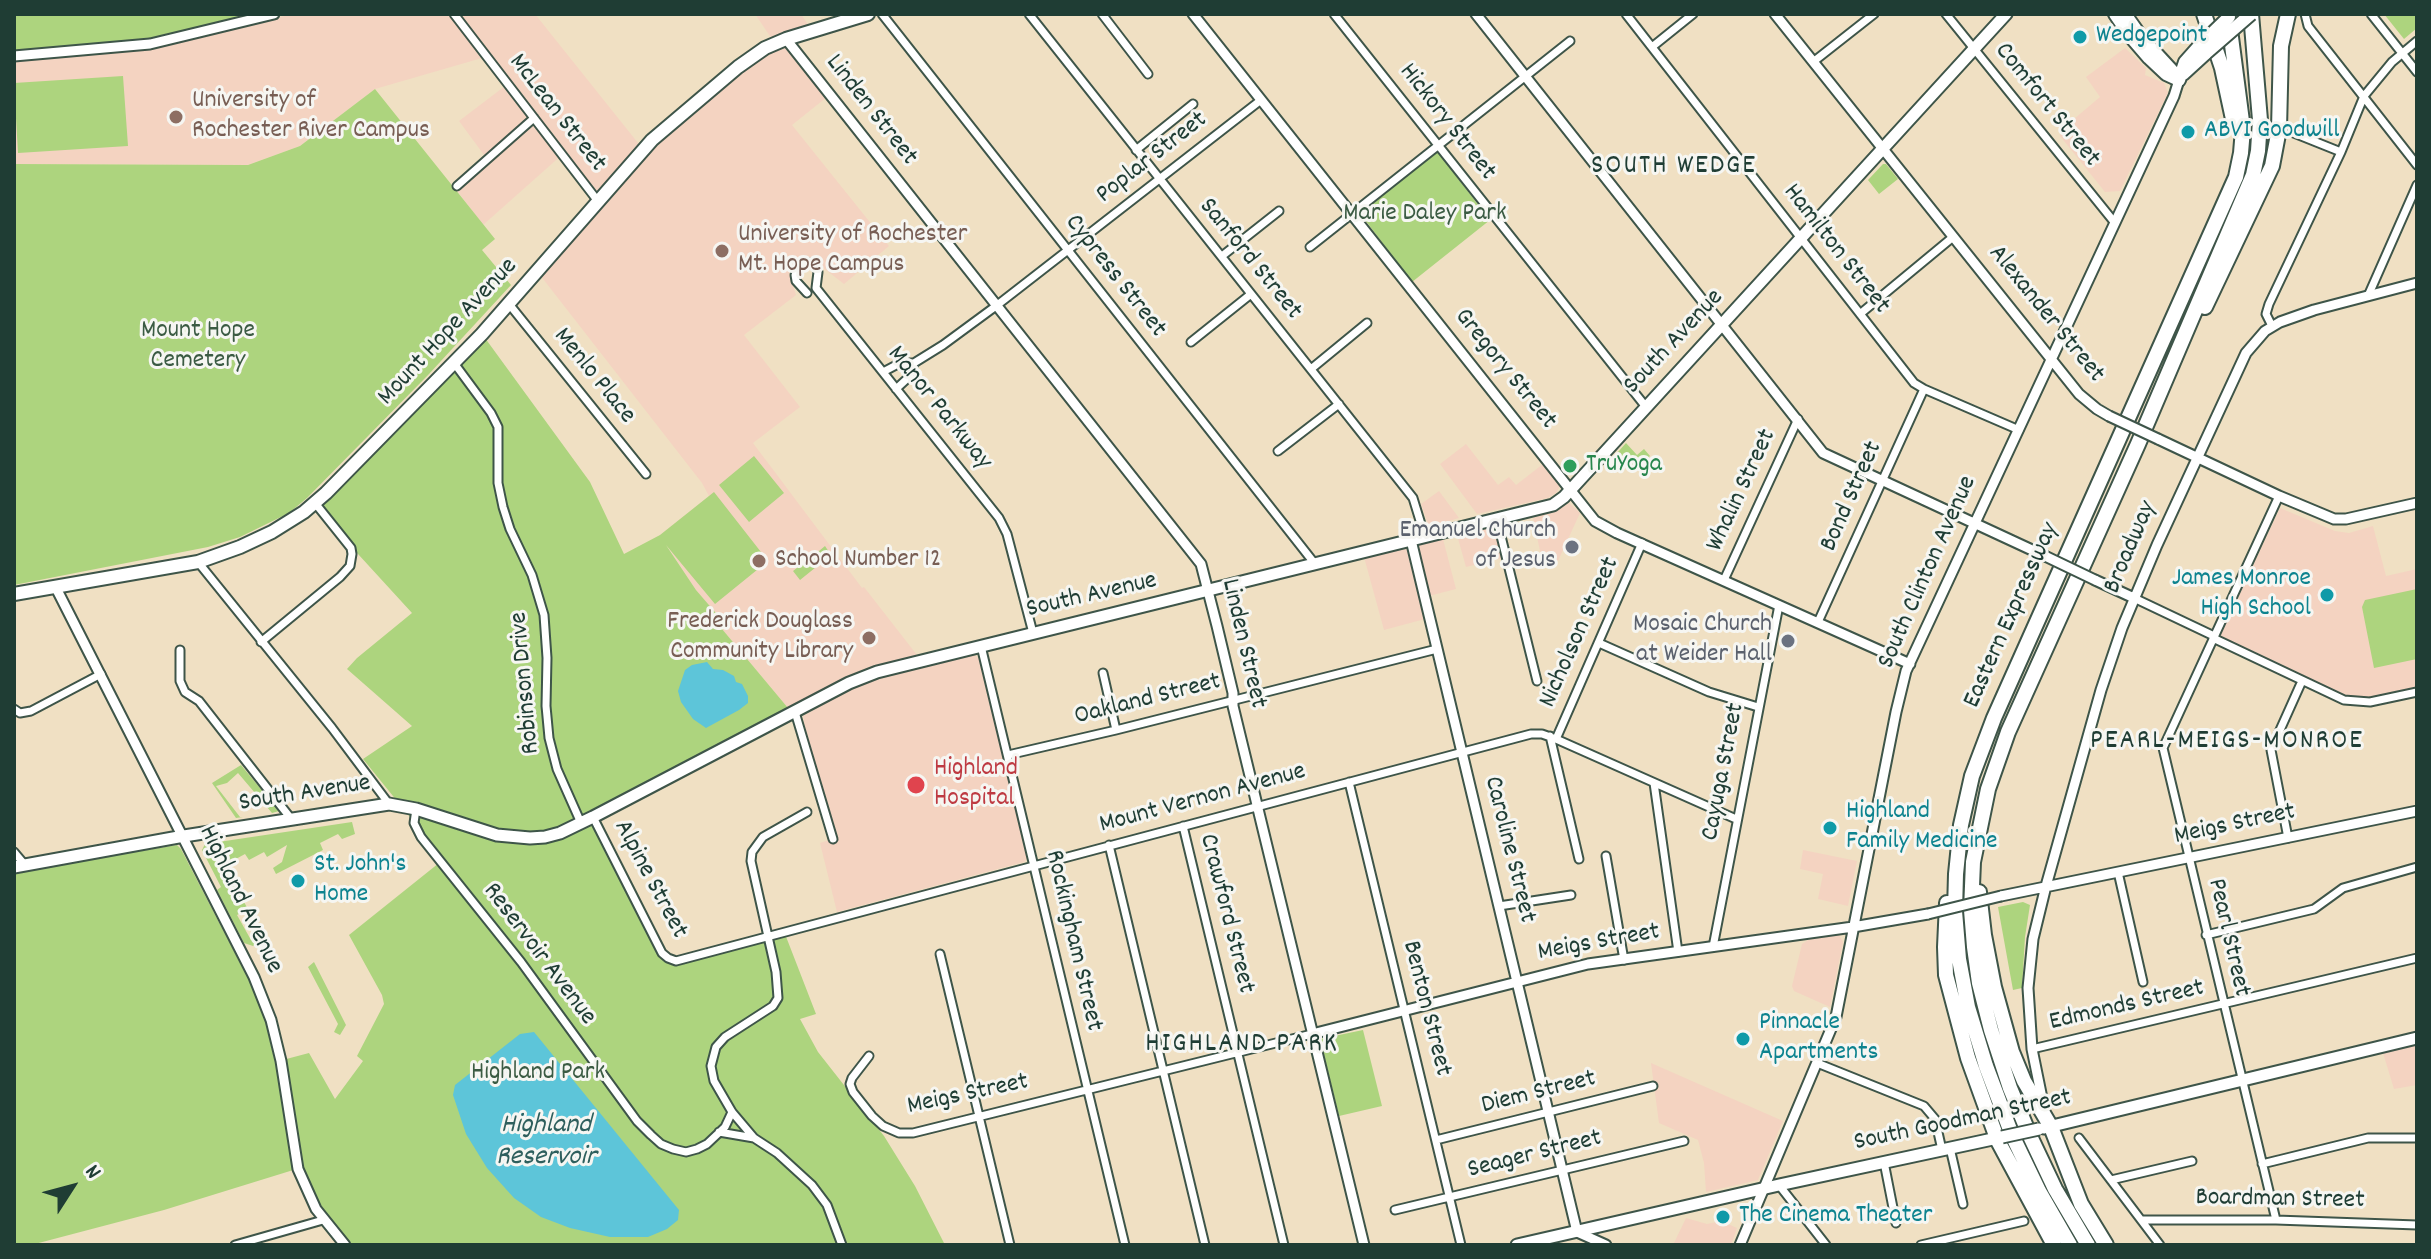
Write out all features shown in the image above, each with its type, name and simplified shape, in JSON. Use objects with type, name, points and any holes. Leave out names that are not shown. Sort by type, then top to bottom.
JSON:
[{"type":"highway","points":[[2202,14],[2207,45],[2228,90],[2233,130],[2226,186],[2210,237]]},
{"type":"highway","name":"Eastern Expressway","points":[[2070,1245],[2012,1135],[1968,1007],[1959,959],[1955,911],[1963,812],[1976,764],[1994,718],[2236,177],[2249,117],[2232,14]]},
{"type":"highway","name":"Eastern Expressway","points":[[2088,1245],[2029,1134],[2002,1066],[1975,959],[1971,910],[1973,862],[1992,777],[2008,732],[2138,444],[2244,199],[2256,164],[2260,120],[2251,14]]},
{"type":"highway","points":[[2138,444],[2270,172],[2279,135],[2281,46],[2288,14]]},
{"type":"highway","points":[[1963,812],[1949,885],[1946,975],[1964,1046],[1999,1138],[2054,1245]]},
{"type":"highway","points":[[1980,824],[1980,897],[1995,992],[2015,1062],[2078,1199],[2106,1245]]},
{"type":"main road","name":"Mount Hope Avenue","points":[[14,594],[198,562],[272,532],[315,503],[454,363],[639,153],[681,115],[756,54],[786,39],[868,14]]},
{"type":"main road","name":"South Avenue","points":[[19,866],[389,804],[512,837],[545,837],[593,817],[866,676],[1553,505],[1560,501],[2006,14]]},
{"type":"main road","points":[[2115,14],[2141,50],[2166,74],[2179,80]]},
{"type":"main road","points":[[2125,14],[2179,80]]},
{"type":"main road","points":[[2207,45],[2232,14]]},
{"type":"main road","name":"South Clinton Avenue","points":[[2179,80],[2207,45],[2251,14]]},
{"type":"main road","name":"South Goodman Street","points":[[1517,1245],[2045,1128],[2417,1038]]},
{"type":"street","points":[[14,56],[150,44],[274,14]]},
{"type":"street","name":"McLean Street","points":[[454,14],[597,200]]},
{"type":"street","name":"Cypress Street","points":[[882,14],[1315,564]]},
{"type":"street","name":"Sanford Street","points":[[1029,14],[1413,498],[1425,537]]},
{"type":"street","points":[[1102,14],[1148,74]]},
{"type":"street","name":"Gregory Street","points":[[1193,14],[1596,522],[1910,664]]},
{"type":"street","name":"Hickory Street","points":[[1334,14],[1646,407]]},
{"type":"street","points":[[1476,14],[1823,453],[2134,598],[2337,698],[2370,702],[2417,692]]},
{"type":"street","name":"Hamilton Street","points":[[1626,14],[1914,383],[2019,430]]},
{"type":"street","points":[[1652,47],[1693,14]]},
{"type":"street","name":"Alexander Street","points":[[1775,14],[2079,394],[2109,416],[2279,496],[2340,520],[2417,503]]},
{"type":"street","points":[[1813,62],[1874,14]]},
{"type":"street","name":"Comfort Street","points":[[1946,14],[2115,223]]},
{"type":"street","points":[[2305,14],[2306,23],[2417,165]]},
{"type":"street","points":[[2371,14],[2417,72]]},
{"type":"street","name":"Linden Street","points":[[786,39],[1201,564],[1364,1245]]},
{"type":"street","points":[[1310,247],[1570,41]]},
{"type":"street","points":[[2417,41],[2402,53],[2364,96],[2266,314],[2272,326],[2314,310],[2417,283]]},
{"type":"street","name":"South Clinton Avenue","points":[[1744,1244],[1764,1188],[1836,1017],[1896,712],[1910,664],[2179,80]]},
{"type":"street","name":"Poplar Street","points":[[883,372],[900,363],[914,363],[943,345],[1261,100]]},
{"type":"street","points":[[1136,150],[1193,104]]},
{"type":"street","points":[[457,186],[534,118]]},
{"type":"street","points":[[2291,132],[2341,152]]},
{"type":"street","points":[[2368,296],[2417,185]]},
{"type":"street","points":[[1222,256],[1279,211]]},
{"type":"street","points":[[1860,314],[1953,237]]},
{"type":"street","name":"Manor Parkway","points":[[807,293],[796,281],[795,275],[800,267],[809,263],[818,272],[816,288],[1004,526],[1033,633]]},
{"type":"street","points":[[1191,342],[1251,294]]},
{"type":"street","name":"Menlo Place","points":[[509,304],[646,474]]},
{"type":"street","points":[[1311,369],[1367,323]]},
{"type":"street","name":"Broadway","points":[[2045,1128],[2032,1049],[2028,988],[2033,939],[2101,690],[2134,598],[2197,456],[2246,353],[2272,326]]},
{"type":"street","name":"Robinson Drive","points":[[454,363],[498,427],[498,483],[503,507],[532,575],[544,615],[549,738],[557,769],[581,823]]},
{"type":"street","name":"Poplar Street","points":[[896,389],[910,376],[914,363]]},
{"type":"street","name":"Bond Street","points":[[1818,622],[1924,389]]},
{"type":"street","points":[[1278,451],[1339,404]]},
{"type":"street","name":"Whalin Street","points":[[1724,580],[1798,419]]},
{"type":"street","name":"Pearl Street","points":[[2276,1220],[2163,748],[2279,496]]},
{"type":"street","points":[[261,642],[350,566],[351,548],[315,503]]},
{"type":"street","points":[[1497,520],[1537,681]]},
{"type":"street","name":"Caroline Street","points":[[1411,540],[1577,1232]]},
{"type":"street","name":"Nicholson Street","points":[[1553,737],[1599,643],[1642,543]]},
{"type":"street","points":[[198,562],[389,804]]},
{"type":"street","name":"Highland Avenue","points":[[55,586],[254,977],[271,1020],[281,1061],[298,1169],[323,1220],[345,1245]]},
{"type":"street","name":"Cayuga Street","points":[[1713,947],[1779,605]]},
{"type":"street","points":[[1599,643],[1709,692],[1758,707]]},
{"type":"street","name":"Rockingham Street","points":[[981,646],[1125,1245]]},
{"type":"street","name":"Oakland Street","points":[[1008,755],[1437,649]]},
{"type":"street","points":[[180,650],[180,681],[185,692],[199,701],[292,820]]},
{"type":"street","points":[[1103,673],[1116,730]]},
{"type":"street","points":[[14,709],[20,713],[31,711],[101,674]]},
{"type":"street","points":[[2288,838],[2271,750],[2302,681]]},
{"type":"street","points":[[795,712],[833,839]]},
{"type":"street","name":"Mount Vernon Avenue","points":[[671,960],[1531,734],[1553,737],[1736,819]]},
{"type":"street","points":[[1553,737],[1579,859]]},
{"type":"street","name":"Benton Street","points":[[1349,782],[1461,1245]]},
{"type":"street","points":[[1654,783],[1678,952]]},
{"type":"street","name":"Reservoir Avenue","points":[[416,809],[414,823],[421,837],[521,962],[637,1121],[661,1144],[679,1151],[697,1149],[707,1144],[725,1127],[732,1112]]},
{"type":"street","name":"Meigs Street","points":[[869,1056],[850,1084],[863,1107],[883,1126],[899,1133],[913,1133],[1588,964],[1928,914],[2046,886],[2417,811]]},
{"type":"street","points":[[807,812],[763,837],[752,852],[752,871],[776,972],[778,998],[773,1006],[725,1037],[716,1047],[711,1066],[714,1081],[732,1112],[754,1138],[777,1153],[812,1185],[827,1205],[842,1245]]},
{"type":"street","name":"Alpine Street","points":[[593,817],[662,953],[671,960]]},
{"type":"street","name":"Crawford Street","points":[[1183,826],[1284,1245]]},
{"type":"street","points":[[1109,845],[1205,1245]]},
{"type":"street","points":[[14,852],[19,866]]},
{"type":"street","points":[[1606,856],[1624,960]]},
{"type":"street","points":[[2206,935],[2314,909],[2343,888],[2417,867]]},
{"type":"street","points":[[2118,872],[2143,982]]},
{"type":"street","points":[[1499,906],[1571,895]]},
{"type":"street","points":[[940,954],[1010,1245]]},
{"type":"street","name":"Edmonds Street","points":[[2032,1049],[2417,958]]},
{"type":"street","points":[[1817,1063],[1924,1106],[1935,1119],[1963,1204]]},
{"type":"street","name":"Diem Street","points":[[1436,1140],[1653,1086]]},
{"type":"street","points":[[719,1132],[754,1138]]},
{"type":"street","points":[[2079,1138],[2160,1245]]},
{"type":"street","points":[[2262,1164],[2368,1138],[2417,1138]]},
{"type":"street","name":"Seager Street","points":[[1395,1210],[1684,1141]]},
{"type":"street","points":[[2111,1180],[2192,1161]]},
{"type":"street","points":[[1884,1162],[1896,1223]]},
{"type":"street","points":[[1779,1185],[1826,1245]]},
{"type":"street","points":[[235,1245],[323,1220]]},
{"type":"street","name":"Boardman Street","points":[[2142,1220],[2276,1220],[2417,1225]]},
{"type":"street","points":[[1921,1245],[2024,1221]]},
{"type":"street","points":[[1577,1232],[1606,1245]]},
{"type":"shaded area","name":"University of Rochester River Campus","points":[[293,14],[449,14],[482,58],[375,89],[300,146],[248,165],[14,164],[14,61],[150,48]]},
{"type":"shaded area","name":"University of Rochester Mt. Hope Campus","points":[[456,14],[535,14],[646,153],[734,77],[778,48],[755,14],[801,14],[809,26],[780,36],[827,97],[792,125],[889,246],[844,284],[809,257],[789,273],[796,295],[744,335],[800,407],[753,443],[862,588],[917,655],[863,670],[788,708],[717,623],[721,619],[696,590],[660,535],[709,496],[540,275],[602,203],[564,153],[483,225],[455,188],[487,159],[459,121],[509,83]]},
{"type":"shaded area","points":[[2125,48],[2146,68],[2145,75],[2164,83],[2168,93],[2120,191],[2105,192],[2060,136],[2061,130],[2100,97],[2086,77]]},
{"type":"shaded area","points":[[1466,444],[1498,485],[1509,477],[1516,485],[1543,464],[1560,486],[1548,498],[1477,514],[1440,464]]},
{"type":"shaded area","points":[[1439,491],[1459,518],[1429,527],[1421,504]]},
{"type":"shaded area","points":[[1569,503],[1580,513],[1558,561],[1543,565],[1533,518]]},
{"type":"shaded area","points":[[2280,508],[2335,531],[2349,533],[2373,526],[2386,576],[2417,569],[2417,688],[2376,698],[2348,698],[2219,638]]},
{"type":"shaded area","points":[[1495,526],[1503,558],[1466,567],[1457,535]]},
{"type":"shaded area","points":[[1443,539],[1456,589],[1421,598],[1425,619],[1384,630],[1364,557]]},
{"type":"shaded area","name":"Highland Hospital","points":[[973,654],[981,660],[1028,858],[1024,862],[837,912],[820,843],[835,838],[810,754],[803,716],[869,681]]},
{"type":"shaded area","points":[[1803,850],[1857,861],[1848,906],[1818,899],[1823,874],[1800,869]]},
{"type":"shaded area","points":[[1839,935],[1843,942],[1830,1007],[1794,991],[1792,986],[1802,944],[1810,939]]},
{"type":"shaded area","points":[[2417,1045],[2417,1085],[2394,1089],[2383,1053]]},
{"type":"shaded area","points":[[1651,1063],[1783,1121],[1758,1180],[1706,1192],[1704,1163],[1698,1140],[1659,1123]]},
{"type":"shaded area","points":[[1686,1218],[1707,1224],[1721,1221],[1737,1228],[1731,1245],[1673,1245]]},
{"type":"green space","points":[[14,14],[255,14],[144,40],[14,51]]},
{"type":"green space","points":[[2384,14],[2417,14],[2417,28],[2404,39]]},
{"type":"green space","points":[[123,76],[128,146],[18,153],[14,83]]},
{"type":"green space","name":"Mount Hope Cemetery","points":[[375,89],[495,239],[482,250],[511,285],[429,374],[289,513],[240,537],[208,547],[14,585],[14,164],[248,165],[300,146]]},
{"type":"green space","name":"Marie Daley Park","points":[[1436,150],[1490,220],[1412,282],[1359,212]]},
{"type":"green space","points":[[1883,164],[1898,179],[1879,194],[1868,180]]},
{"type":"green space","name":"Highland Park","points":[[485,338],[590,482],[624,554],[660,535],[714,492],[768,561],[715,604],[666,545],[696,590],[721,619],[717,623],[788,708],[587,813],[659,955],[666,961],[675,964],[785,934],[816,1014],[800,1019],[818,1052],[884,1136],[915,1186],[945,1245],[353,1245],[320,1204],[303,1167],[164,1210],[31,1245],[14,1245],[14,872],[177,845],[254,990],[275,1062],[309,1053],[335,1099],[363,1061],[357,1056],[384,1004],[349,935],[444,859],[363,759],[412,726],[347,669],[412,613],[358,554],[322,504]]},
{"type":"green space","points":[[1626,443],[1637,455],[1644,449],[1650,456],[1633,471],[1618,452]]},
{"type":"green space","points":[[754,456],[784,493],[749,522],[719,485]]},
{"type":"green space","points":[[825,546],[831,555],[800,580],[793,571],[802,564],[802,558],[813,556]]},
{"type":"green space","points":[[2417,589],[2417,659],[2374,668],[2362,607],[2365,600]]},
{"type":"green space","points":[[241,765],[279,811],[272,813],[238,773],[227,783],[216,786],[243,817],[236,818],[212,783]]},
{"type":"green space","points":[[352,822],[355,834],[342,839],[338,834],[320,843],[323,850],[276,874],[273,868],[282,862],[287,845],[267,857],[264,852],[249,860],[245,854],[223,866],[248,909],[237,915],[251,940],[256,938],[258,942],[253,946],[244,943],[217,890],[221,887],[202,850],[205,844]]},
{"type":"green space","points":[[2023,902],[2030,905],[2022,988],[2013,990],[1998,907]]},
{"type":"green space","points":[[314,962],[346,1025],[340,1035],[334,1032],[338,1024],[308,967]]},
{"type":"green space","points":[[1363,1030],[1382,1106],[1339,1116],[1320,1039]]},
{"type":"water","points":[[707,662],[713,669],[723,670],[742,684],[748,703],[706,728],[693,719],[681,702],[678,691],[685,670]]},
{"type":"water","name":"Highland Reservoir","points":[[534,1032],[679,1210],[678,1220],[667,1229],[648,1237],[610,1237],[570,1228],[541,1217],[514,1198],[487,1168],[466,1134],[453,1095],[455,1085],[520,1034]]},
{"type":"place","name":"Wedgepoint","points":[[2080,37]]},
{"type":"place","name":"University of Rochester River Campus","points":[[176,117]]},
{"type":"place","name":"ABVI Goodwill","points":[[2188,132]]},
{"type":"place","name":"University of Rochester Mt. Hope Campus","points":[[722,251]]},
{"type":"place","name":"TruYoga","points":[[1570,466]]},
{"type":"place","name":"Emanuel Church of Jesus","points":[[1572,547]]},
{"type":"place","name":"School Number 12","points":[[759,561]]},
{"type":"place","name":"James Monroe High School","points":[[2327,595]]},
{"type":"place","name":"Frederick Douglass Community Library","points":[[869,638]]},
{"type":"place","name":"Mosaic Church at Weider Hall","points":[[1788,641]]},
{"type":"place","name":"Highland Hospital","points":[[916,785]]},
{"type":"place","name":"Highland Family Medicine","points":[[1830,828]]},
{"type":"place","name":"St. John's Home","points":[[298,881]]},
{"type":"place","name":"Pinnacle Apartments","points":[[1743,1039]]},
{"type":"place","name":"The Cinema Theater","points":[[1723,1217]]},
{"type":"district","name":"SOUTH WEDGE","points":[[1674,168]]},
{"type":"district","name":"PEARL-MEIGS-MONROE","points":[[2227,743]]},
{"type":"district","name":"HIGHLAND PARK","points":[[1242,1046]]}]
